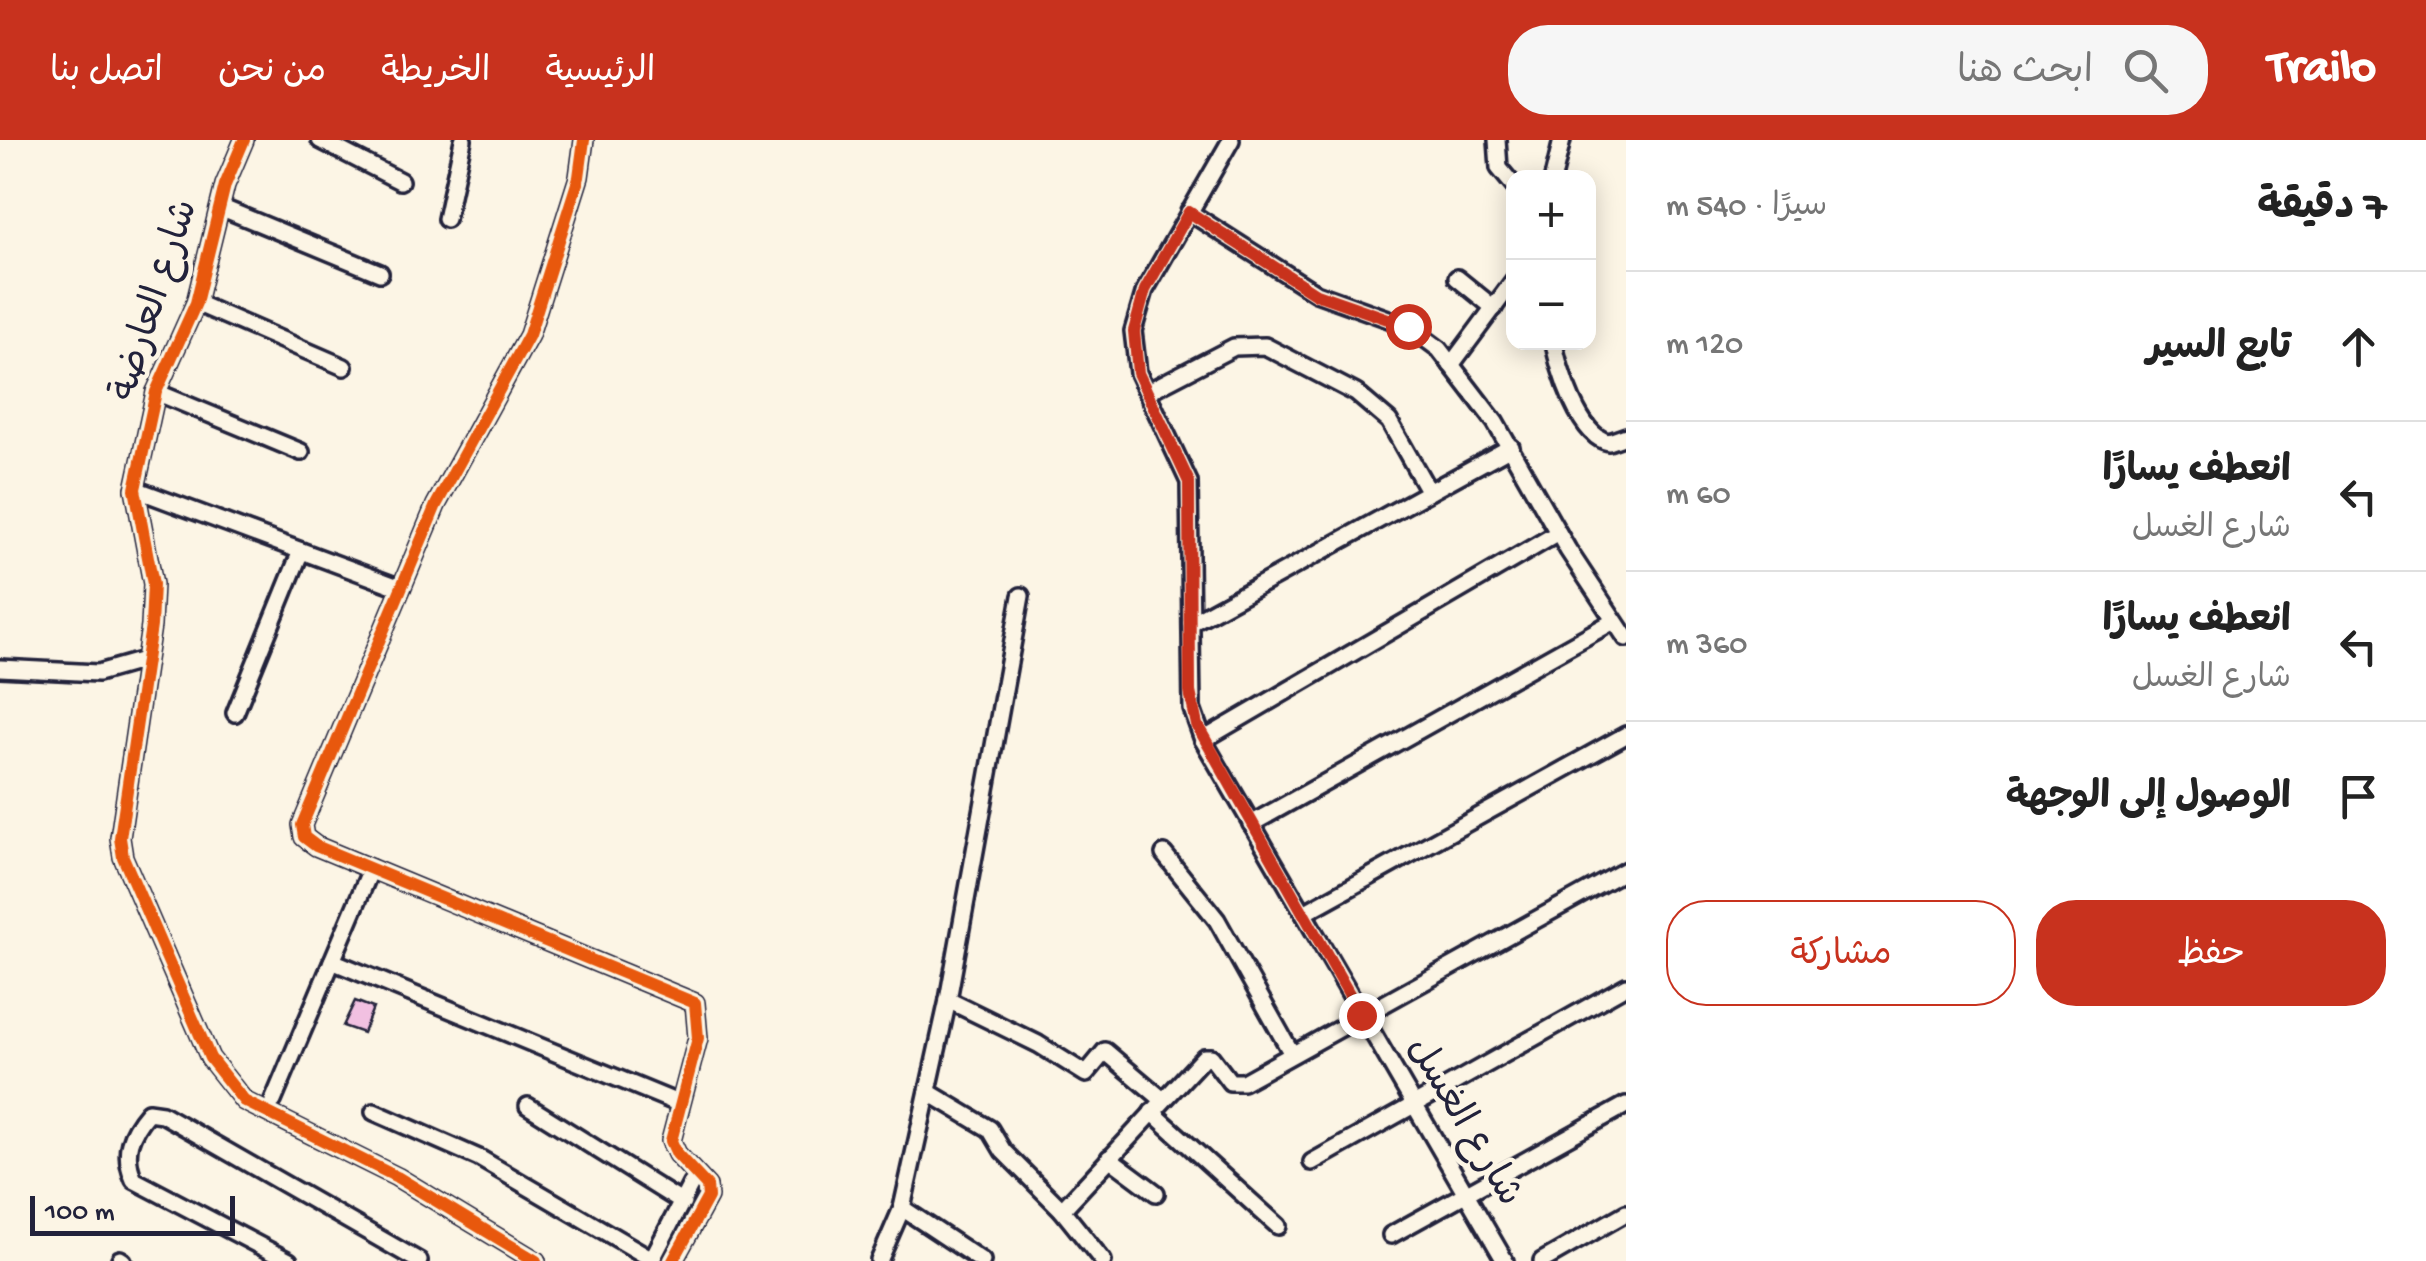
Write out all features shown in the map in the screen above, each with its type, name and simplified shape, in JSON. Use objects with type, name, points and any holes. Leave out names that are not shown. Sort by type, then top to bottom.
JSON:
[{"type":"street","name":"شارع العارضة","points":[[244,140],[220,207],[196,304],[156,392],[134,488],[153,584],[151,626],[120,838],[131,874],[210,1058],[244,1101],[397,1178],[536,1261]]},
{"type":"street","points":[[320,140],[400,181]]},
{"type":"street","points":[[446,219],[463,140]]},
{"type":"street","points":[[584,140],[579,176],[529,335],[436,505],[302,825],[304,837],[316,846],[695,1003],[698,1038],[671,1140],[698,1180],[707,1186],[708,1197],[673,1261]]},
{"type":"street","name":"شارع الغسل","points":[[1231,140],[1137,310],[1134,352],[1147,392],[1181,456],[1189,482],[1190,692],[1204,740],[1506,1261]]},
{"type":"street","points":[[1498,140],[1499,168],[1506,176]]},
{"type":"street","points":[[1555,170],[1562,140]]},
{"type":"street","points":[[220,207],[380,273]]},
{"type":"street","points":[[1189,212],[1316,294],[1424,336],[1451,364],[1511,447],[1558,533],[1626,638]]},
{"type":"street","points":[[1457,278],[1494,308]]},
{"type":"street","points":[[1451,364],[1506,291]]},
{"type":"street","points":[[196,304],[344,366]]},
{"type":"street","points":[[1147,392],[1234,347],[1265,346],[1356,393],[1389,421],[1429,492]]},
{"type":"street","points":[[1556,350],[1565,384],[1591,434],[1608,442],[1626,436]]},
{"type":"street","points":[[156,392],[301,452]]},
{"type":"street","points":[[1191,623],[1511,447]]},
{"type":"street","points":[[134,488],[402,588]]},
{"type":"street","points":[[1204,740],[1558,533]]},
{"type":"street","points":[[234,713],[301,551]]},
{"type":"street","points":[[879,1261],[902,1208],[948,1000],[1021,596]]},
{"type":"street","points":[[1252,824],[1614,621]]},
{"type":"street","points":[[0,668],[98,673],[144,660]]},
{"type":"street","points":[[1304,913],[1626,734]]},
{"type":"street","points":[[1164,854],[1217,920],[1292,1054]]},
{"type":"street","points":[[274,1100],[371,869]]},
{"type":"street","points":[[1062,1210],[1204,1058],[1211,1057],[1236,1085],[1626,870]]},
{"type":"street","points":[[332,962],[680,1104]]},
{"type":"street","points":[[1312,1162],[1626,986]]},
{"type":"street","points":[[948,1000],[1038,1044],[1086,1074],[1105,1051],[1278,1226]]},
{"type":"street","points":[[928,1092],[990,1129],[1002,1152],[1062,1210],[1103,1261]]},
{"type":"street","points":[[1391,1235],[1626,1105]]},
{"type":"street","points":[[528,1106],[683,1202]]},
{"type":"street","points":[[289,1261],[134,1180],[128,1165],[130,1134],[148,1112],[162,1114],[280,1177],[346,1223],[419,1261]]},
{"type":"street","points":[[374,1112],[479,1158],[652,1260],[691,1184],[698,1180]]},
{"type":"street","points":[[1109,1158],[1156,1193]]},
{"type":"street","points":[[902,1208],[982,1261]]},
{"type":"street","points":[[1542,1261],[1626,1213]]},
{"type":"building","points":[[355,1001],[373,1008],[363,1033],[343,1026]]},
{"type":"cycle path","points":[[244,140],[225,185],[196,303],[156,392],[135,489],[153,584],[151,626],[120,838],[123,857],[210,1058],[244,1101],[397,1177],[536,1261]]},
{"type":"cycle path","points":[[584,140],[579,177],[529,335],[436,505],[302,825],[304,837],[316,846],[695,1003],[698,1038],[671,1141],[677,1154],[707,1186],[708,1197],[673,1261]]},
{"type":"route","points":[[1361,1015],[1197,725],[1190,692],[1189,482],[1181,456],[1138,373],[1134,331],[1145,290],[1189,212],[1316,294],[1408,326]]}]
